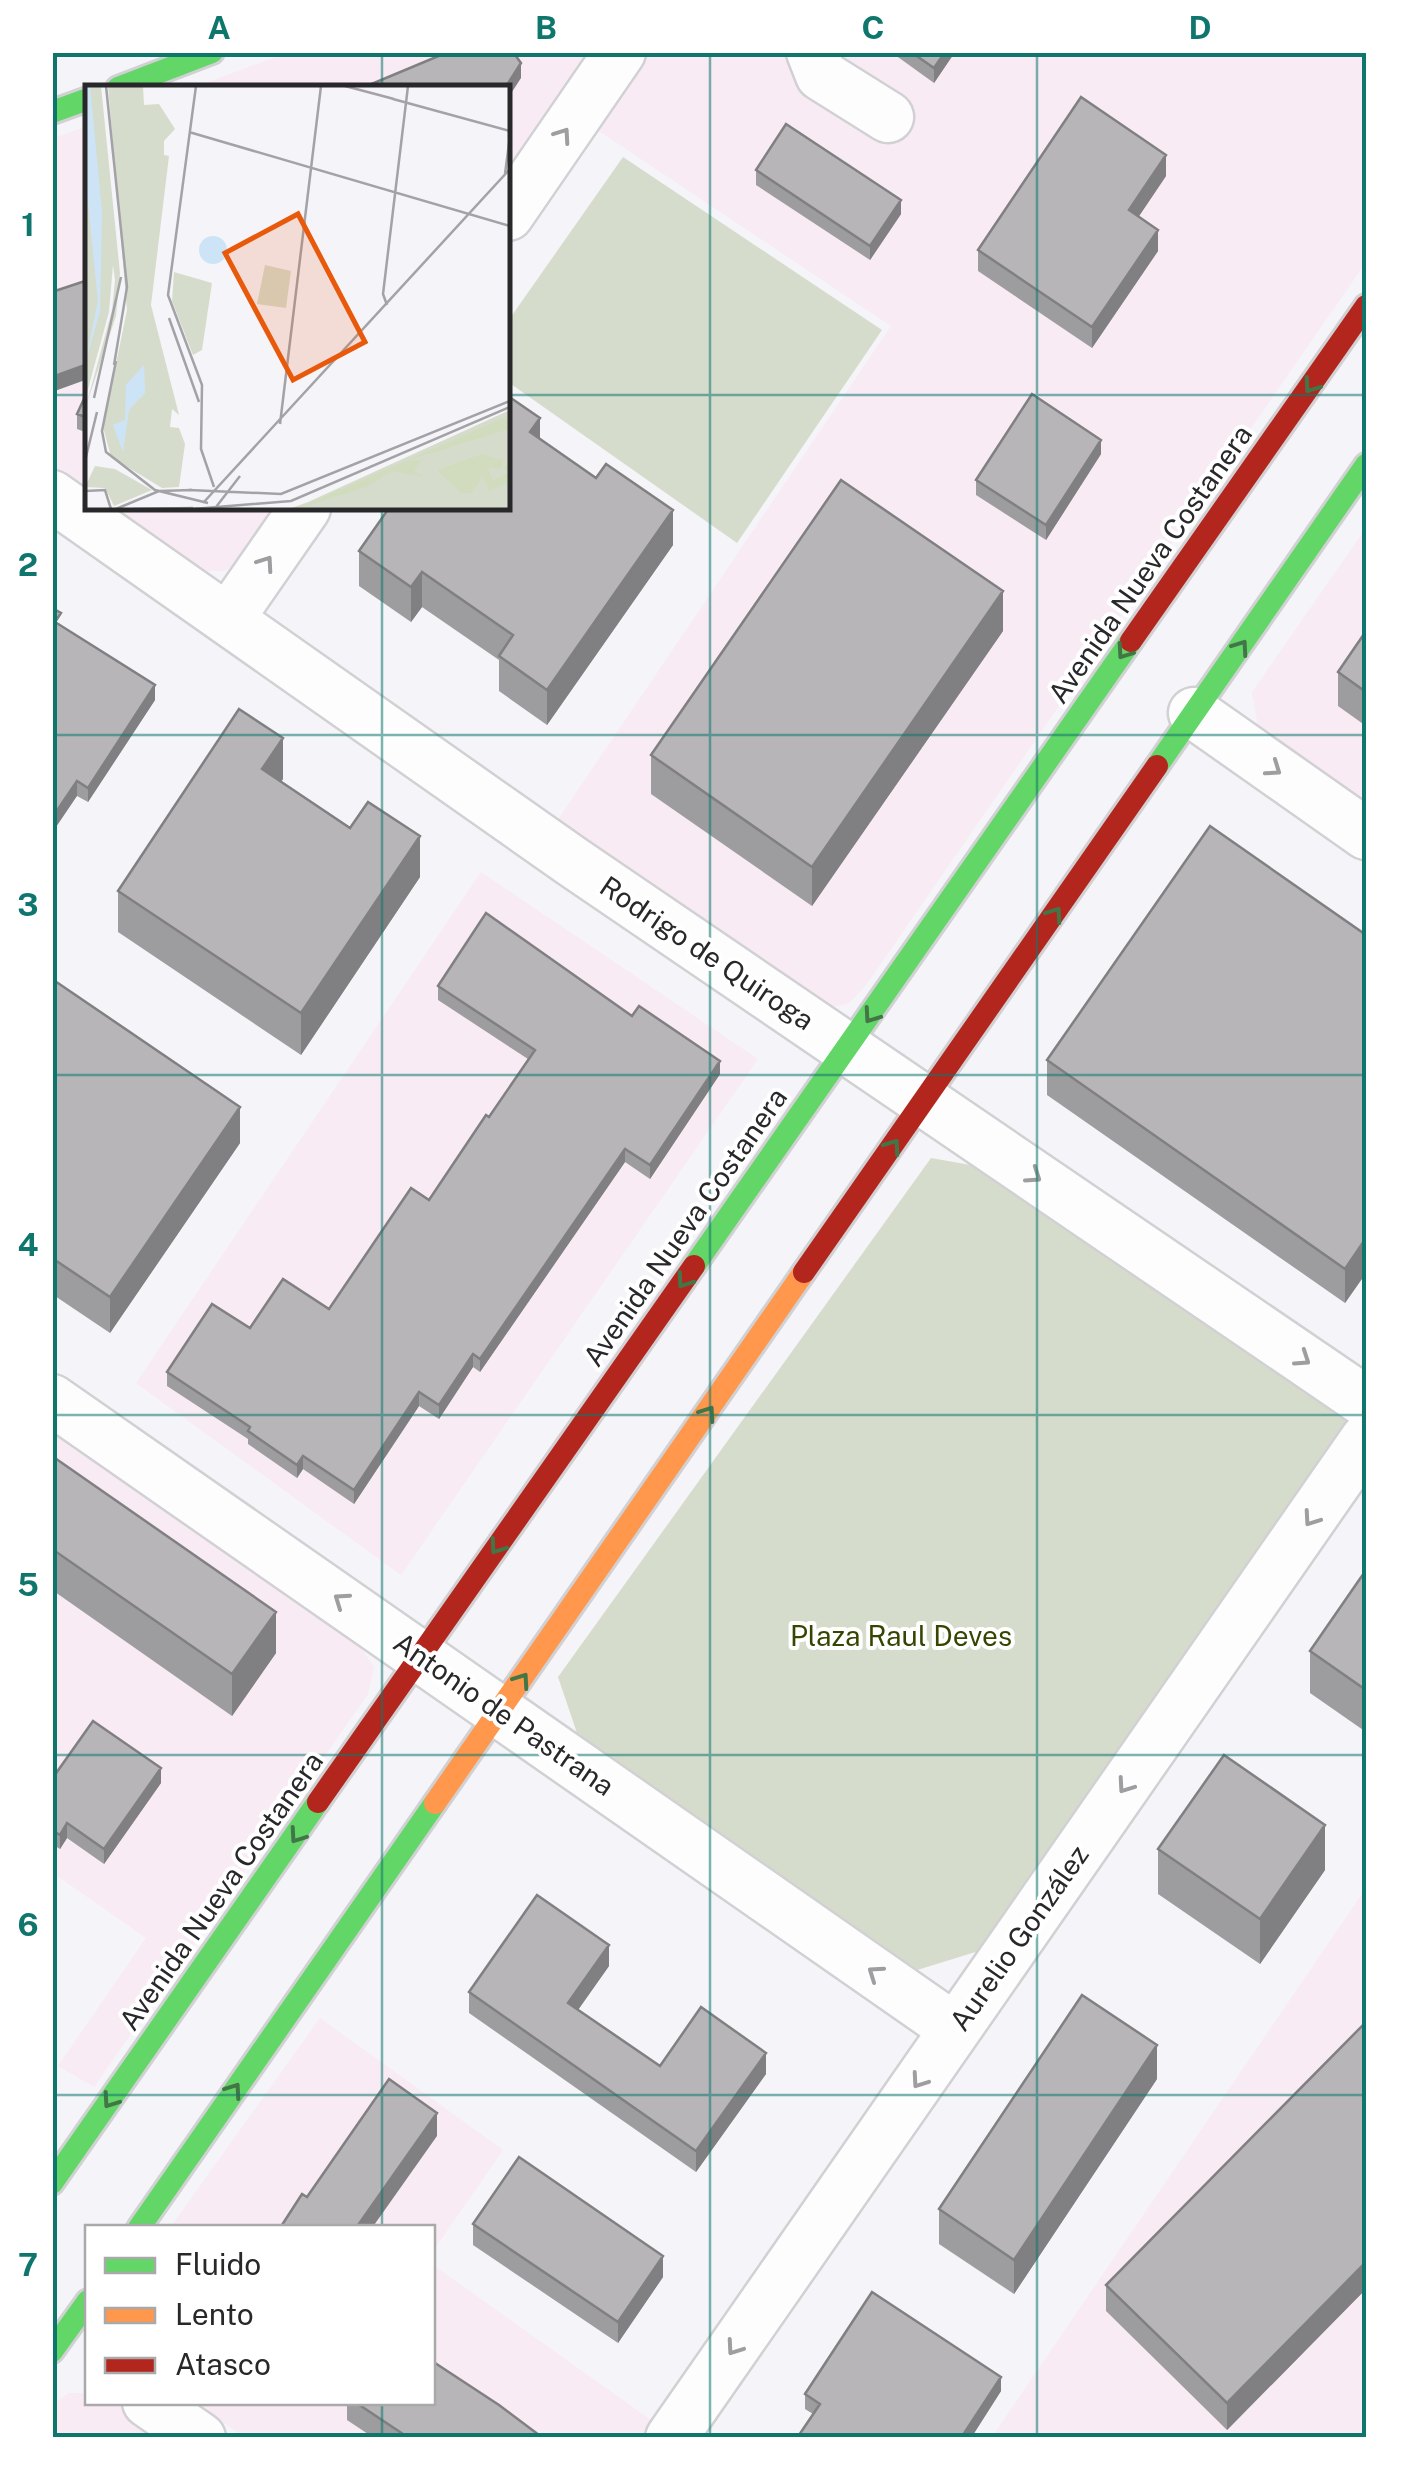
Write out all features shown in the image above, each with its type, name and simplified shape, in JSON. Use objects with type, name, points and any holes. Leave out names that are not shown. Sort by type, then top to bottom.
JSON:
[{"type":"main road","points":[[126,85],[212,52]]},
{"type":"main road","points":[[52,112],[85,100]]},
{"type":"main road","name":"Avenida Nueva Costanera","points":[[52,2183],[1366,306]]},
{"type":"main road","points":[[141,2225],[1366,465]]},
{"type":"main road","points":[[63,2348],[85,2307]]},
{"type":"street","points":[[510,212],[620,52]]},
{"type":"street","points":[[812,52],[821,75],[888,117]]},
{"type":"street","name":"Rodrigo de Quiroga","points":[[52,496],[573,862],[1366,1402]]},
{"type":"street","points":[[228,618],[304,510]]},
{"type":"street","points":[[1194,713],[1366,834]]},
{"type":"street","name":"Antonio de Pastrana","points":[[52,1400],[955,2029]]},
{"type":"street","name":"Aurelio González","points":[[671,2438],[1366,1439]]},
{"type":"street","points":[[152,2405],[200,2438]]},
{"type":"shaded area","points":[[286,53],[595,53],[510,176],[510,85],[200,85]]},
{"type":"shaded area","points":[[645,53],[1366,53],[1366,262],[866,985],[842,1005],[823,1008],[553,827],[891,326],[593,127]]},
{"type":"shaded area","points":[[85,127],[85,489],[53,467],[52,139]]},
{"type":"shaded area","points":[[116,510],[279,510],[244,559],[224,571],[207,571]]},
{"type":"shaded area","points":[[1366,528],[1366,812],[1259,732],[1252,692]]},
{"type":"shaded area","points":[[481,872],[758,1059],[401,1575],[136,1383]]},
{"type":"shaded area","points":[[52,1423],[353,1636],[374,1667],[368,1694],[94,2087],[58,2066],[146,1938],[53,1873]]},
{"type":"shaded area","points":[[1366,1888],[1366,2437],[992,2437]]},
{"type":"shaded area","points":[[320,2018],[503,2150],[435,2248],[435,2225],[172,2225]]},
{"type":"shaded area","points":[[435,2266],[658,2425],[649,2438],[246,2438],[198,2405],[435,2405]]},
{"type":"shaded area","points":[[69,2393],[85,2393],[85,2405],[117,2405],[164,2437],[53,2438],[53,2404]]},
{"type":"green space","points":[[623,157],[882,330],[737,543],[510,383],[510,318]]},
{"type":"green space","name":"Plaza Raul Deves","points":[[931,1158],[976,1166],[1346,1412],[1349,1444],[995,1946],[914,1971],[579,1739],[558,1677]]},
{"type":"building","points":[[448,52],[513,52],[521,63],[507,85],[369,85]]},
{"type":"building","points":[[911,52],[945,52],[934,68]]},
{"type":"building","points":[[1081,97],[1166,155],[1129,210],[1158,230],[1092,327],[978,250]]},
{"type":"building","points":[[786,124],[901,200],[870,246],[756,170]]},
{"type":"building","points":[[85,281],[85,365],[52,377],[52,292]]},
{"type":"building","points":[[1032,394],[1101,440],[1046,525],[976,480]]},
{"type":"building","points":[[85,397],[85,417],[77,414]]},
{"type":"building","points":[[510,397],[540,418],[530,432],[596,478],[606,464],[673,510],[547,690],[499,656],[513,635],[422,572],[411,587],[359,551],[388,510],[510,510]]},
{"type":"building","points":[[841,480],[1003,591],[812,867],[651,755]]},
{"type":"building","points":[[52,608],[61,613],[55,622],[155,685],[88,788],[77,781],[52,818]]},
{"type":"building","points":[[1366,631],[1366,692],[1338,672]]},
{"type":"building","points":[[239,709],[283,738],[262,769],[350,828],[368,802],[420,836],[301,1013],[118,891]]},
{"type":"building","points":[[1210,826],[1366,935],[1366,1238],[1345,1269],[1047,1060]]},
{"type":"building","points":[[486,913],[632,1016],[639,1006],[720,1061],[650,1165],[625,1149],[480,1359],[473,1354],[439,1405],[419,1392],[354,1490],[303,1456],[297,1465],[248,1431],[250,1427],[167,1372],[212,1304],[250,1328],[283,1279],[329,1309],[411,1188],[429,1200],[486,1115],[489,1117],[535,1050],[438,986]]},
{"type":"building","points":[[52,979],[240,1107],[110,1297],[52,1258]]},
{"type":"building","points":[[52,1456],[276,1612],[232,1674],[55,1551],[52,1554]]},
{"type":"building","points":[[1366,1570],[1366,1690],[1310,1651]]},
{"type":"building","points":[[93,1721],[161,1768],[104,1849],[67,1823],[60,1835],[52,1830],[52,1779]]},
{"type":"building","points":[[1224,1755],[1325,1825],[1260,1919],[1158,1849]]},
{"type":"building","points":[[537,1895],[609,1945],[568,2003],[660,2066],[701,2007],[766,2053],[696,2151],[469,1992]]},
{"type":"building","points":[[1082,1995],[1157,2045],[1014,2260],[939,2209]]},
{"type":"building","points":[[1366,2022],[1366,2262],[1227,2403],[1106,2285]]},
{"type":"building","points":[[389,2079],[437,2113],[358,2225],[282,2225],[302,2194],[307,2197]]},
{"type":"building","points":[[519,2157],[663,2256],[618,2322],[473,2224]]},
{"type":"building","points":[[872,2292],[1001,2377],[961,2438],[797,2438],[820,2404],[805,2394]]},
{"type":"building","points":[[435,2363],[543,2438],[409,2438],[360,2405],[435,2405]]},
{"type":"traffic: fast","points":[[126,85],[212,52]]},
{"type":"traffic: fast","points":[[52,112],[85,100]]},
{"type":"traffic: fast","points":[[1157,766],[1366,465]]},
{"type":"traffic: fast","points":[[694,1266],[1131,641]]},
{"type":"traffic: fast","points":[[52,2183],[318,1802]]},
{"type":"traffic: fast","points":[[141,2225],[435,1803]]},
{"type":"traffic: fast","points":[[52,2351],[85,2305]]},
{"type":"traffic: slow","points":[[435,1803],[804,1272]]},
{"type":"traffic: jam","points":[[1131,641],[1366,306]]},
{"type":"traffic: jam","points":[[804,1272],[1157,766]]},
{"type":"traffic: jam","points":[[318,1802],[694,1266]]}]
